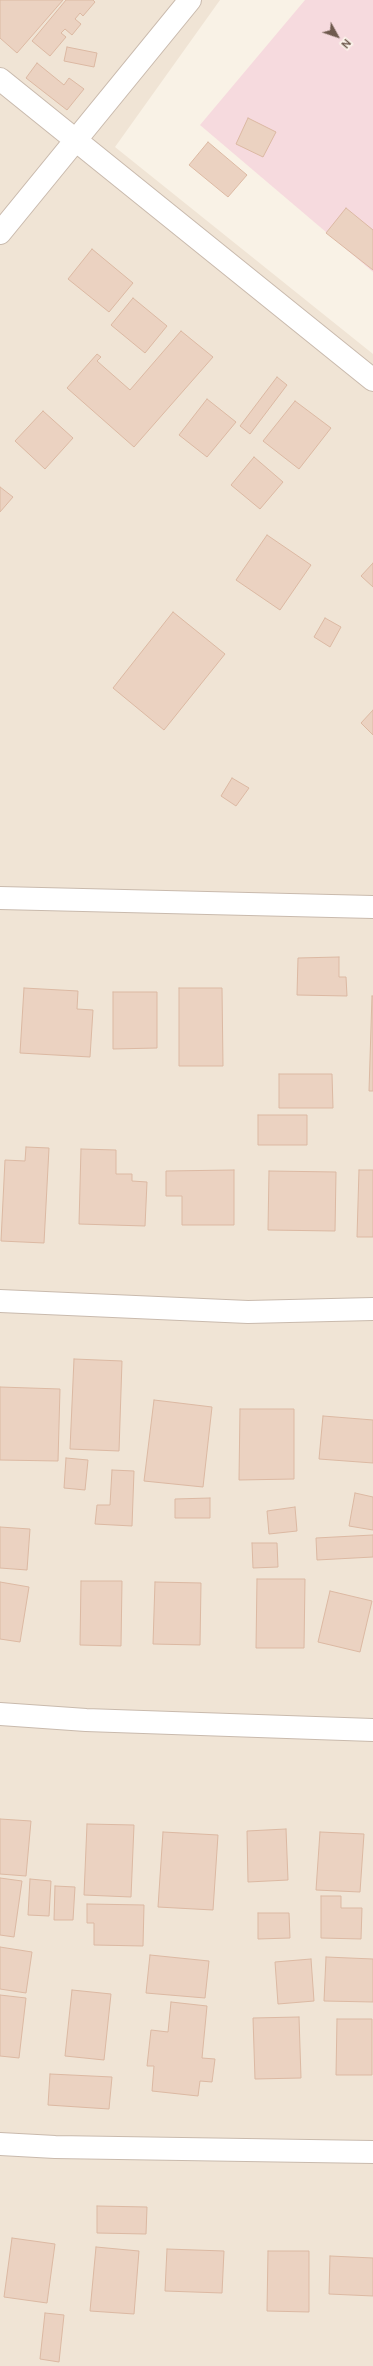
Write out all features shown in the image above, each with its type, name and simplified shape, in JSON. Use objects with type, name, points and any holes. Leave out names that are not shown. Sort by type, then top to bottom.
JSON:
[{"type":"street","points":[[0,233],[190,0]]},
{"type":"street","points":[[0,79],[373,380]]},
{"type":"street","points":[[0,898],[373,907]]},
{"type":"street","points":[[0,1301],[248,1312],[373,1309]]},
{"type":"street","points":[[0,1714],[86,1720],[373,1730]]},
{"type":"street","points":[[0,2144],[55,2147],[373,2152]]},
{"type":"shaded area","points":[[0,0],[220,0],[115,147],[373,354],[373,2366],[0,2366]]},
{"type":"shaded area","points":[[305,0],[373,0],[373,272],[200,125]]},
{"type":"building","points":[[0,0],[63,0],[17,53],[0,38]]},
{"type":"building","points":[[66,0],[93,0],[95,2],[83,16],[80,13],[75,19],[81,24],[72,35],[65,29],[61,33],[66,37],[50,56],[32,41]]},
{"type":"building","points":[[67,47],[97,53],[94,67],[64,61]]},
{"type":"building","points":[[37,63],[64,85],[69,78],[84,89],[67,110],[26,78]]},
{"type":"building","points":[[248,118],[276,132],[263,157],[236,144]]},
{"type":"building","points":[[208,142],[247,175],[228,197],[189,165]]},
{"type":"building","points":[[346,208],[373,230],[373,270],[326,233]]},
{"type":"building","points":[[92,249],[133,283],[109,312],[68,279]]},
{"type":"building","points":[[133,298],[167,326],[145,353],[111,325]]},
{"type":"building","points":[[181,331],[213,357],[134,447],[67,388],[97,354],[101,357],[97,361],[130,390]]},
{"type":"building","points":[[277,377],[287,385],[250,434],[240,426]]},
{"type":"building","points":[[207,399],[236,422],[207,457],[179,435]]},
{"type":"building","points":[[295,401],[331,428],[299,469],[263,441]]},
{"type":"building","points":[[43,411],[73,438],[45,469],[15,441]]},
{"type":"building","points":[[254,457],[283,482],[260,509],[231,485]]},
{"type":"building","points":[[0,487],[13,497],[0,512]]},
{"type":"building","points":[[267,535],[311,565],[280,610],[236,580]]},
{"type":"building","points":[[373,563],[373,587],[361,576]]},
{"type":"building","points":[[173,612],[225,654],[164,730],[113,688]]},
{"type":"building","points":[[325,618],[341,627],[330,647],[314,637]]},
{"type":"building","points":[[373,710],[373,735],[361,723]]},
{"type":"building","points":[[232,778],[249,788],[236,806],[221,796]]},
{"type":"building","points":[[339,957],[339,977],[346,977],[347,996],[297,995],[298,958]]},
{"type":"building","points":[[24,988],[78,991],[77,1009],[93,1010],[90,1057],[20,1053]]},
{"type":"building","points":[[179,988],[222,988],[223,1066],[179,1066]]},
{"type":"building","points":[[113,992],[157,992],[157,1048],[113,1049]]},
{"type":"building","points":[[372,996],[373,1091],[369,1091]]},
{"type":"building","points":[[279,1074],[332,1074],[333,1108],[279,1108]]},
{"type":"building","points":[[258,1115],[307,1115],[307,1145],[258,1145]]},
{"type":"building","points":[[26,1147],[49,1148],[44,1243],[1,1241],[5,1160],[25,1161]]},
{"type":"building","points":[[81,1149],[116,1150],[116,1174],[132,1174],[132,1181],[147,1182],[145,1226],[79,1224]]},
{"type":"building","points":[[234,1170],[234,1225],[182,1225],[182,1196],[166,1196],[166,1171]]},
{"type":"building","points":[[359,1170],[373,1170],[373,1237],[357,1237]]},
{"type":"building","points":[[269,1171],[336,1172],[335,1231],[268,1230]]},
{"type":"building","points":[[74,1359],[122,1361],[119,1451],[70,1449]]},
{"type":"building","points":[[0,1387],[60,1389],[58,1461],[0,1460]]},
{"type":"building","points":[[154,1400],[212,1407],[203,1487],[144,1481]]},
{"type":"building","points":[[240,1409],[294,1409],[294,1479],[239,1480]]},
{"type":"building","points":[[323,1416],[373,1420],[373,1463],[319,1459]]},
{"type":"building","points":[[66,1458],[88,1460],[85,1490],[64,1488]]},
{"type":"building","points":[[112,1470],[134,1471],[132,1526],[95,1524],[97,1505],[110,1505]]},
{"type":"building","points":[[355,1493],[373,1497],[373,1530],[349,1526]]},
{"type":"building","points":[[210,1498],[210,1518],[175,1518],[175,1499]]},
{"type":"building","points":[[295,1507],[297,1531],[269,1534],[267,1511]]},
{"type":"building","points":[[0,1527],[30,1529],[27,1570],[0,1568]]},
{"type":"building","points":[[373,1535],[373,1557],[317,1560],[316,1538]]},
{"type":"building","points":[[252,1543],[277,1543],[278,1567],[253,1568]]},
{"type":"building","points":[[257,1579],[305,1579],[304,1648],[256,1648]]},
{"type":"building","points":[[81,1581],[122,1581],[121,1646],[80,1645]]},
{"type":"building","points":[[0,1582],[29,1587],[20,1642],[0,1639]]},
{"type":"building","points":[[155,1582],[201,1583],[200,1645],[153,1644]]},
{"type":"building","points":[[330,1591],[372,1601],[360,1652],[318,1642]]},
{"type":"building","points":[[0,1819],[31,1821],[26,1876],[0,1874]]},
{"type":"building","points":[[87,1824],[134,1825],[131,1897],[84,1895]]},
{"type":"building","points":[[286,1829],[288,1880],[248,1882],[247,1831]]},
{"type":"building","points":[[163,1832],[218,1835],[213,1910],[158,1907]]},
{"type":"building","points":[[320,1832],[364,1834],[360,1892],[316,1890]]},
{"type":"building","points":[[0,1878],[22,1881],[14,1937],[0,1935]]},
{"type":"building","points":[[30,1879],[51,1881],[49,1916],[28,1915]]},
{"type":"building","points":[[55,1886],[75,1887],[73,1920],[54,1920]]},
{"type":"building","points":[[321,1896],[341,1896],[341,1908],[362,1908],[361,1939],[321,1938]]},
{"type":"building","points":[[87,1904],[144,1905],[143,1946],[94,1945],[94,1923],[87,1923]]},
{"type":"building","points":[[258,1913],[289,1913],[290,1938],[258,1939]]},
{"type":"building","points":[[0,1947],[32,1952],[26,1993],[0,1989]]},
{"type":"building","points":[[150,1955],[209,1961],[205,1998],[146,1993]]},
{"type":"building","points":[[326,1957],[373,1959],[373,2002],[324,2001]]},
{"type":"building","points":[[311,1959],[314,2001],[278,2004],[275,1962]]},
{"type":"building","points":[[72,1990],[111,1994],[104,2060],[65,2056]]},
{"type":"building","points":[[0,1995],[26,1998],[19,2058],[0,2056]]},
{"type":"building","points":[[171,2002],[207,2006],[202,2058],[215,2059],[212,2082],[200,2081],[198,2096],[152,2091],[154,2066],[147,2066],[151,2030],[168,2032]]},
{"type":"building","points":[[299,2017],[301,2078],[255,2079],[253,2018]]},
{"type":"building","points":[[337,2019],[372,2019],[372,2075],[336,2075]]},
{"type":"building","points":[[50,2074],[112,2077],[109,2109],[48,2105]]},
{"type":"building","points":[[97,2206],[147,2207],[146,2234],[97,2233]]},
{"type":"building","points":[[12,2238],[55,2244],[47,2303],[4,2297]]},
{"type":"building","points":[[96,2247],[139,2251],[134,2314],[90,2311]]},
{"type":"building","points":[[167,2249],[224,2251],[222,2293],[165,2291]]},
{"type":"building","points":[[268,2251],[309,2251],[309,2312],[267,2311]]},
{"type":"building","points":[[330,2256],[373,2258],[373,2296],[329,2294]]},
{"type":"building","points":[[45,2313],[64,2315],[59,2362],[40,2359]]}]
